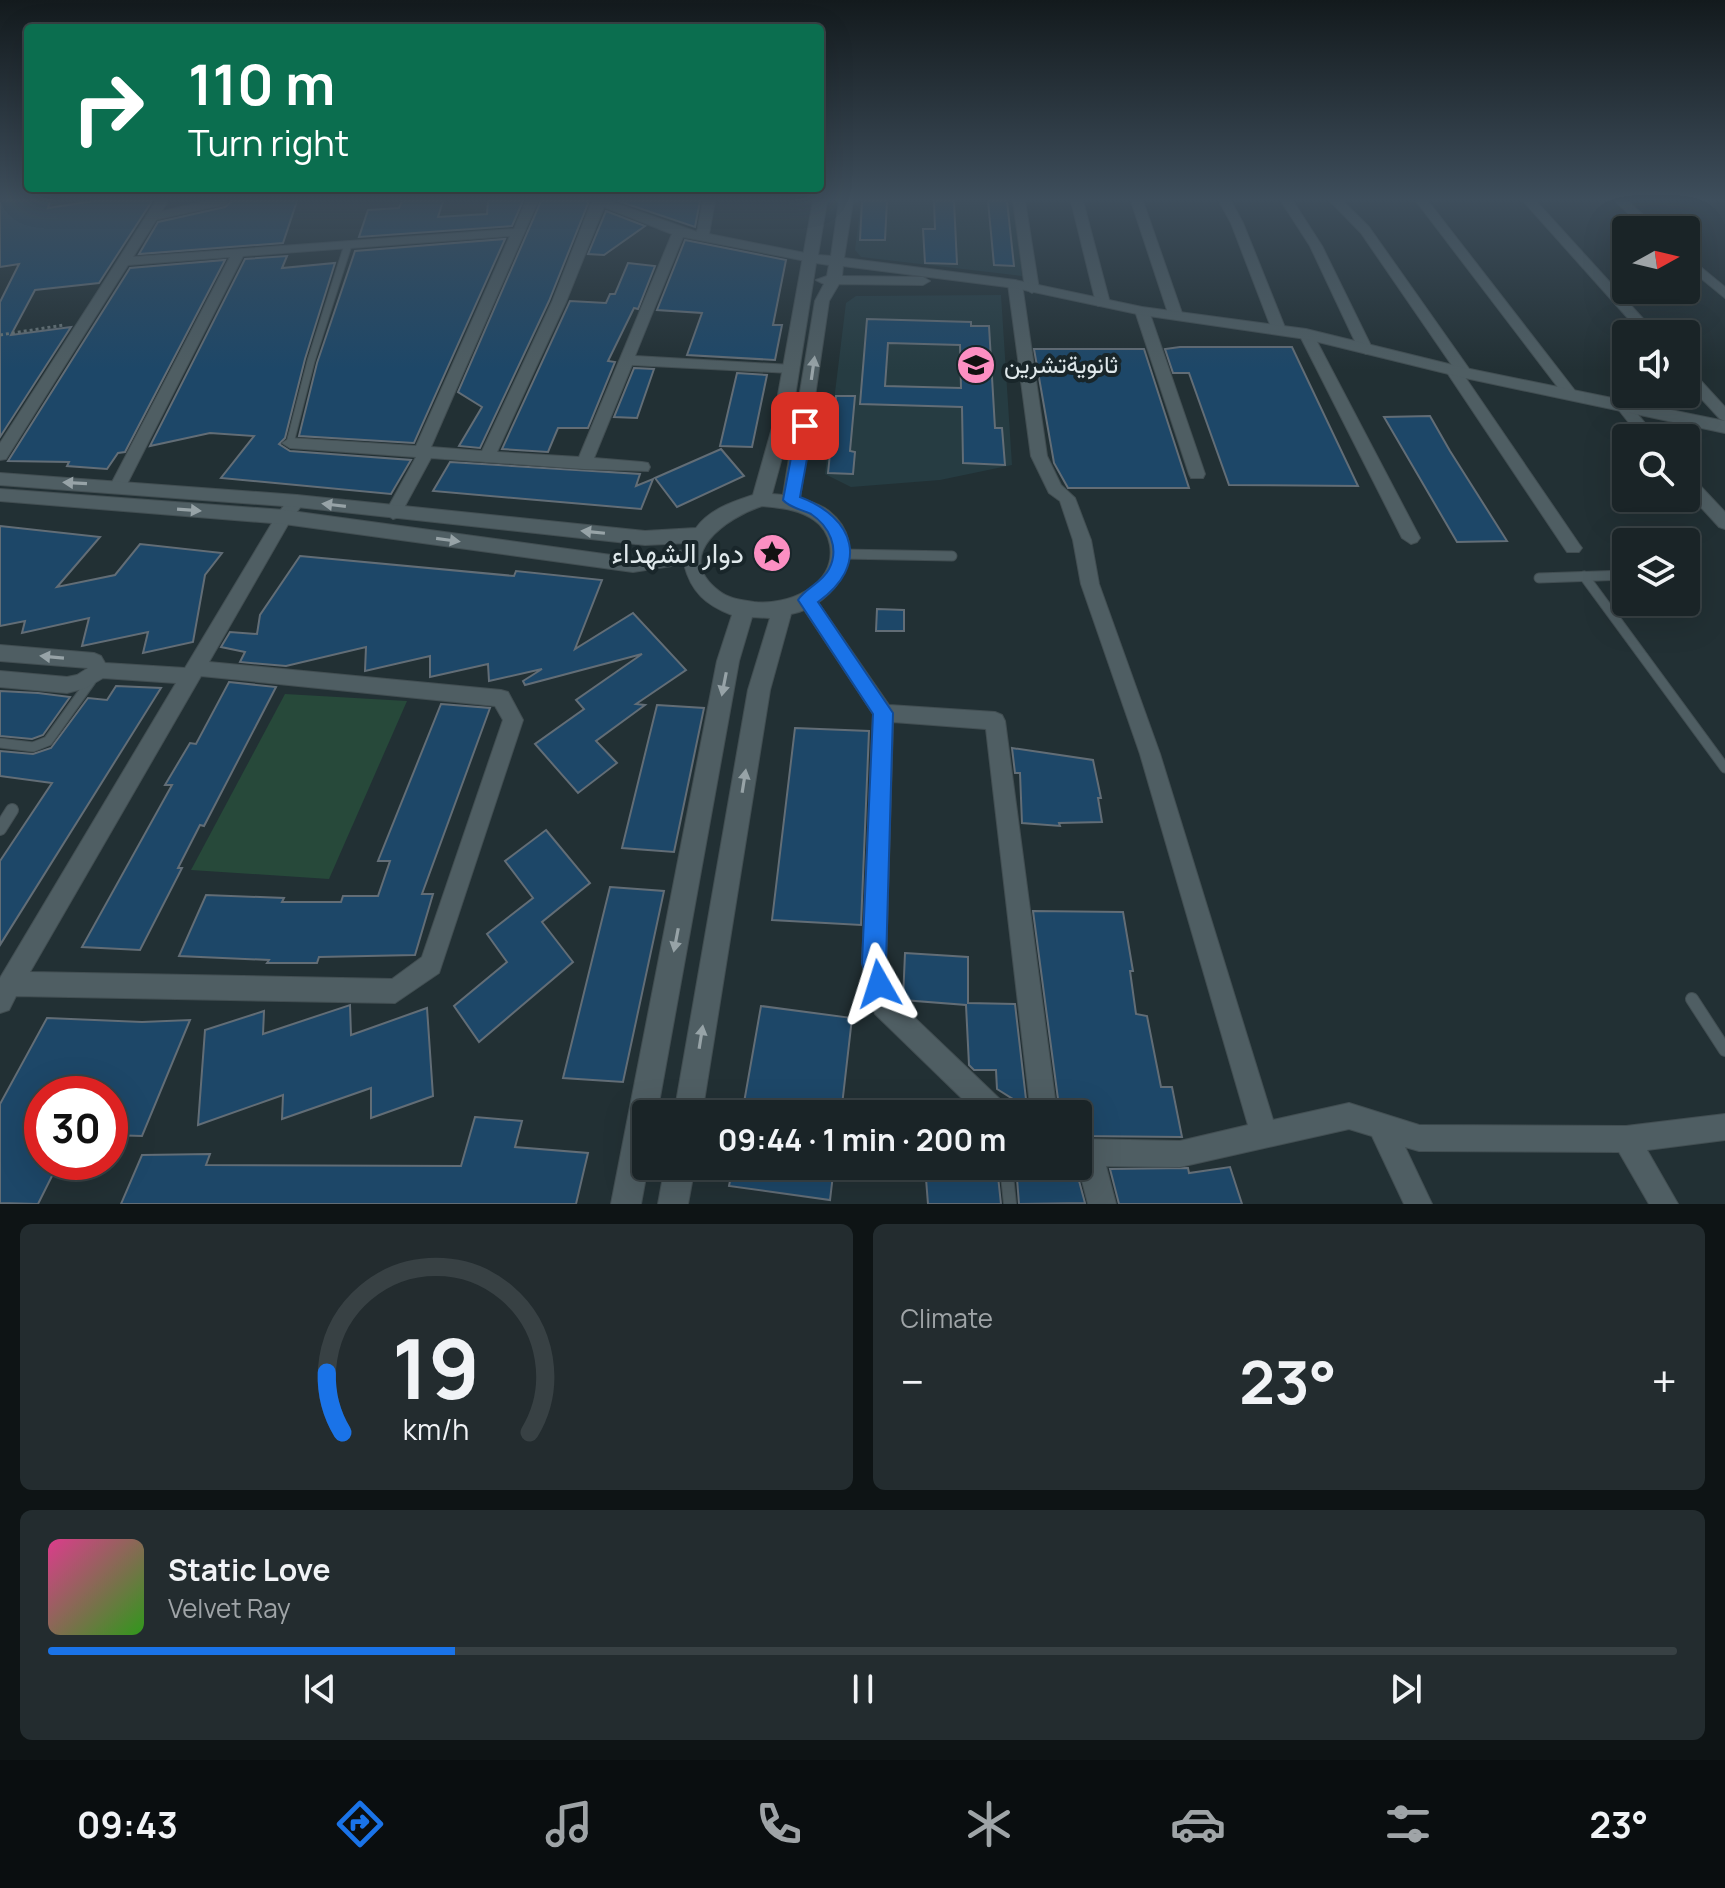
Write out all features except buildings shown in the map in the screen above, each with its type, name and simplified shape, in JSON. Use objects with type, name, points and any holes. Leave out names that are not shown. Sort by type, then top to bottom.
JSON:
[{"type":"street","points":[[0,455],[127,257]]},
{"type":"street","points":[[125,261],[187,257]]},
{"type":"street","points":[[118,486],[236,257]]},
{"type":"street","points":[[393,513],[423,453],[506,257]]},
{"type":"street","points":[[486,458],[579,257]]},
{"type":"street","points":[[584,464],[668,257]]},
{"type":"street","points":[[807,257],[1023,286],[1142,311],[1306,334],[1459,372],[1626,409],[1725,427]]},
{"type":"street","points":[[791,500],[822,301],[834,280],[839,257]]},
{"type":"street","points":[[1022,257],[1039,456],[1055,489],[1067,498],[1082,540],[1090,584],[1150,754],[1265,1137]]},
{"type":"street","points":[[1091,257],[1103,303]]},
{"type":"street","points":[[1156,257],[1176,316]]},
{"type":"street","points":[[1250,257],[1279,330]]},
{"type":"street","points":[[1321,257],[1366,350]]},
{"type":"street","points":[[1383,257],[1573,548]]},
{"type":"street","points":[[1465,257],[1571,395]]},
{"type":"street","points":[[1580,257],[1637,320]]},
{"type":"street","points":[[761,499],[775,459],[811,258]]},
{"type":"street","points":[[1700,272],[1725,294]]},
{"type":"street","points":[[808,280],[918,281],[963,277]]},
{"type":"street","points":[[1142,311],[1197,474]]},
{"type":"street","points":[[1306,334],[1411,538]]},
{"type":"street","points":[[625,360],[791,369]]},
{"type":"street","points":[[1700,388],[1725,416]]},
{"type":"street","points":[[1626,409],[1638,424]]},
{"type":"street","points":[[290,443],[642,467]]},
{"type":"street","points":[[0,479],[297,501],[645,538],[698,535]]},
{"type":"street","points":[[0,495],[284,517],[633,565],[692,556]]},
{"type":"street","points":[[1700,496],[1725,523]]},
{"type":"street","points":[[761,499],[791,500],[816,509],[831,521],[840,537],[842,554],[837,572],[825,588],[795,604],[744,609],[711,594],[700,583],[692,556],[698,535],[709,521],[724,510],[761,499]]},
{"type":"street","points":[[0,679],[76,685],[96,674],[193,672],[501,698],[513,720],[431,965],[395,991],[7,980],[193,672],[284,517],[297,501]]},
{"type":"street","points":[[795,604],[883,713],[874,963],[884,1005],[981,1100]]},
{"type":"street","points":[[690,1100],[759,690],[795,604]]},
{"type":"street","points":[[626,1204],[728,661],[744,609]]},
{"type":"street","points":[[0,653],[94,661],[96,674]]},
{"type":"street","points":[[883,713],[995,721],[1042,1100]]},
{"type":"street","points":[[1092,1152],[1180,1154],[1349,1116],[1419,1138],[1626,1139],[1725,1127]]},
{"type":"street","points":[[1381,1126],[1418,1204]]},
{"type":"street","points":[[1626,1139],[1664,1204]]},
{"type":"street","points":[[1092,1177],[1102,1204]]},
{"type":"street","points":[[673,1204],[677,1180]]},
{"type":"lane","points":[[290,443],[311,361],[344,257]]},
{"type":"lane","points":[[842,554],[952,556]]},
{"type":"lane","points":[[1539,578],[1612,575]]},
{"type":"lane","points":[[1584,576],[1725,768]]},
{"type":"lane","points":[[0,743],[33,747],[48,741],[96,674]]},
{"type":"lane","points":[[0,829],[12,810]]},
{"type":"lane","points":[[1692,999],[1725,1050]]},
{"type":"lane","points":[[1007,1180],[1010,1204]]},
{"type":"path","points":[[0,335],[86,322]]},
{"type":"shaded area","points":[[863,257],[1020,257],[1022,276]]},
{"type":"shaded area","points":[[1001,295],[1012,465],[940,480],[851,487],[825,474],[846,303],[856,296]]},
{"type":"green space","points":[[285,694],[407,701],[329,879],[191,870]]},
{"type":"place","name":"ثانويةتشرين","points":[[976,365]]},
{"type":"place","name":"دوار الشهداء","points":[[772,553]]},
{"type":"route","points":[[805,426],[791,500],[816,509],[831,521],[840,537],[842,554],[837,572],[825,588],[807,600],[883,713],[874,963],[879,984]]}]
